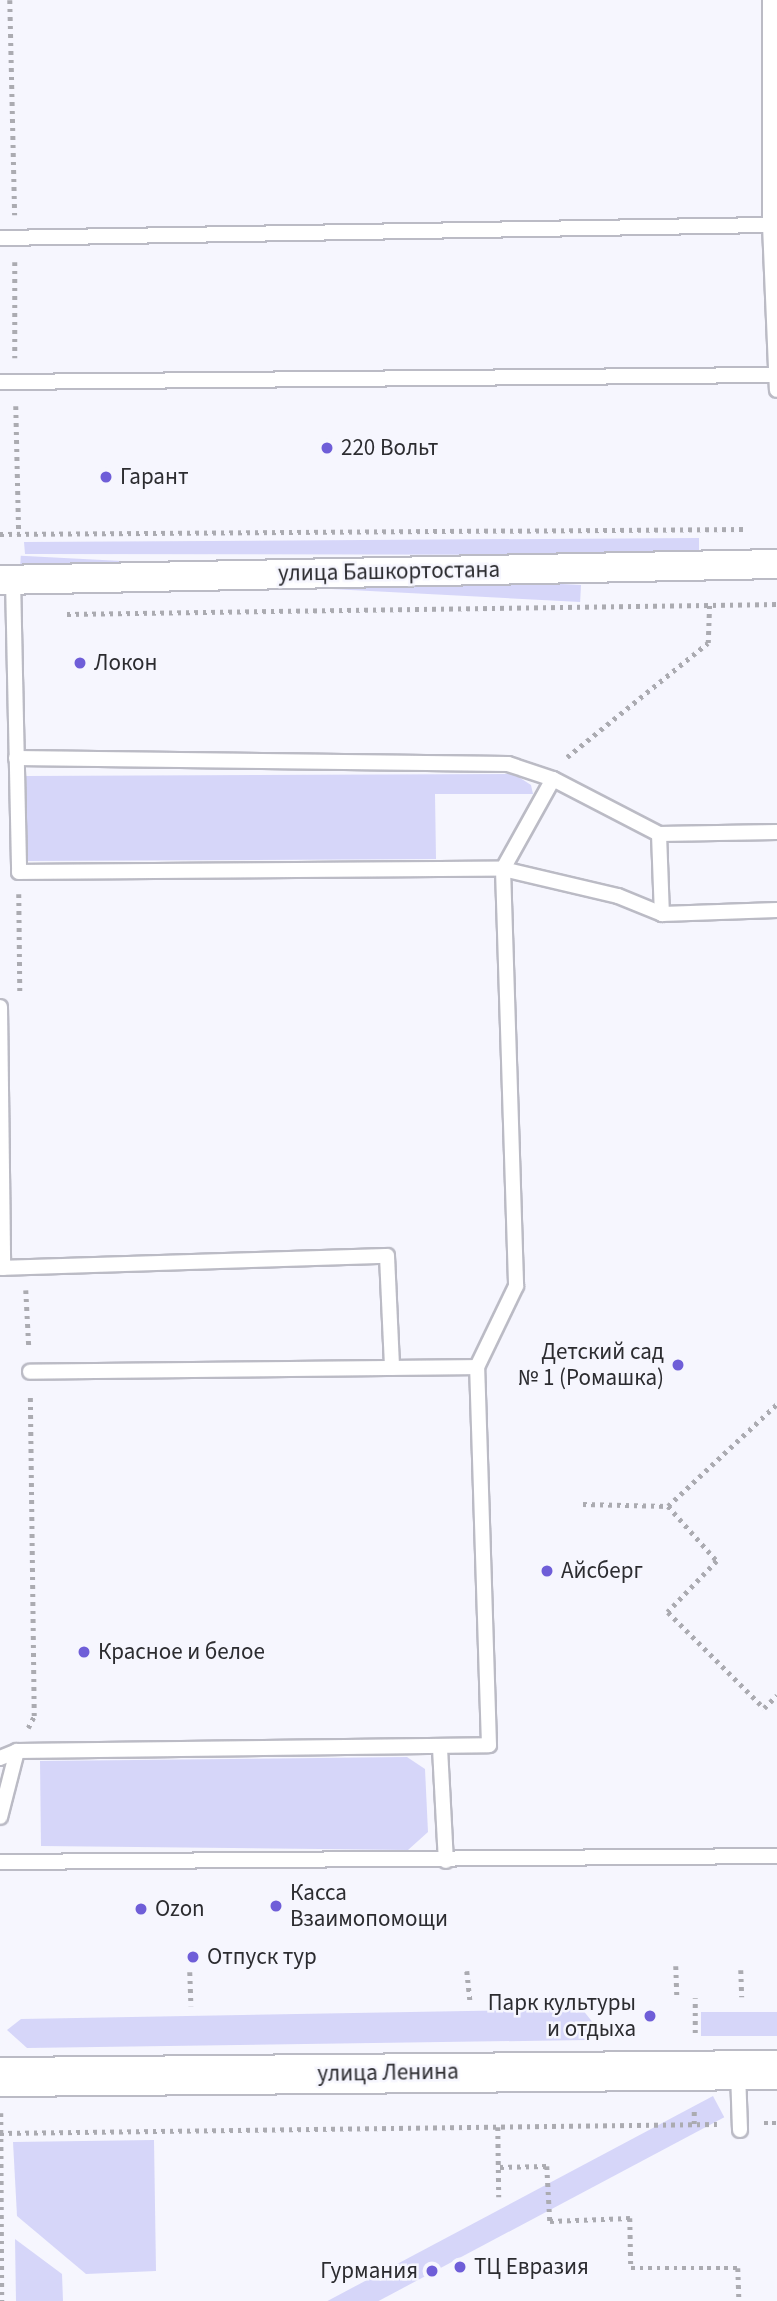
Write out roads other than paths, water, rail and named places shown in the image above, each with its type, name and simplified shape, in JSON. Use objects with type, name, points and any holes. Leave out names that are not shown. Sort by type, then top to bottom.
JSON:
[{"type":"street","name":"улица Башкортостана","points":[[6,580],[777,565]]},
{"type":"street","name":"улица Ленина","points":[[0,2077],[777,2070]]},
{"type":"lane","points":[[769,0],[770,225],[777,390]]},
{"type":"lane","points":[[8,238],[770,225]]},
{"type":"lane","points":[[8,382],[777,375]]},
{"type":"lane","points":[[6,580],[13,615],[7,709],[16,758],[19,873],[503,869],[618,896],[662,914],[777,910]]},
{"type":"lane","points":[[16,758],[508,764],[553,779],[659,834],[777,832]]},
{"type":"lane","points":[[0,1758],[17,1751],[440,1748],[489,1745],[477,1367],[516,1286],[503,869],[553,779]]},
{"type":"lane","points":[[659,834],[662,914]]},
{"type":"lane","points":[[0,1007],[2,1268],[387,1256],[392,1368]]},
{"type":"lane","points":[[30,1372],[477,1367]]},
{"type":"lane","points":[[440,1748],[446,1861]]},
{"type":"lane","points":[[0,1817],[17,1751]]},
{"type":"lane","points":[[0,1861],[446,1861],[777,1856]]},
{"type":"lane","points":[[738,2071],[740,2126]]},
{"type":"place","name":"220 Вольт","points":[[327,448]]},
{"type":"place","name":"Гарант","points":[[106,477]]},
{"type":"place","name":"Локон","points":[[80,663]]},
{"type":"place","name":"Детский сад № 1 (Ромашка)","points":[[678,1365]]},
{"type":"place","name":"Айсберг","points":[[547,1571]]},
{"type":"place","name":"Красное и белое","points":[[84,1652]]},
{"type":"place","name":"Касса Взаимопомощи","points":[[276,1906]]},
{"type":"place","name":"Ozon","points":[[141,1909]]},
{"type":"place","name":"Отпуск тур","points":[[193,1957]]},
{"type":"place","name":"Парк культуры и отдыха","points":[[650,2016]]},
{"type":"place","name":"ТЦ Евразия","points":[[460,2267]]},
{"type":"place","name":"Гурмания","points":[[432,2271]]}]
